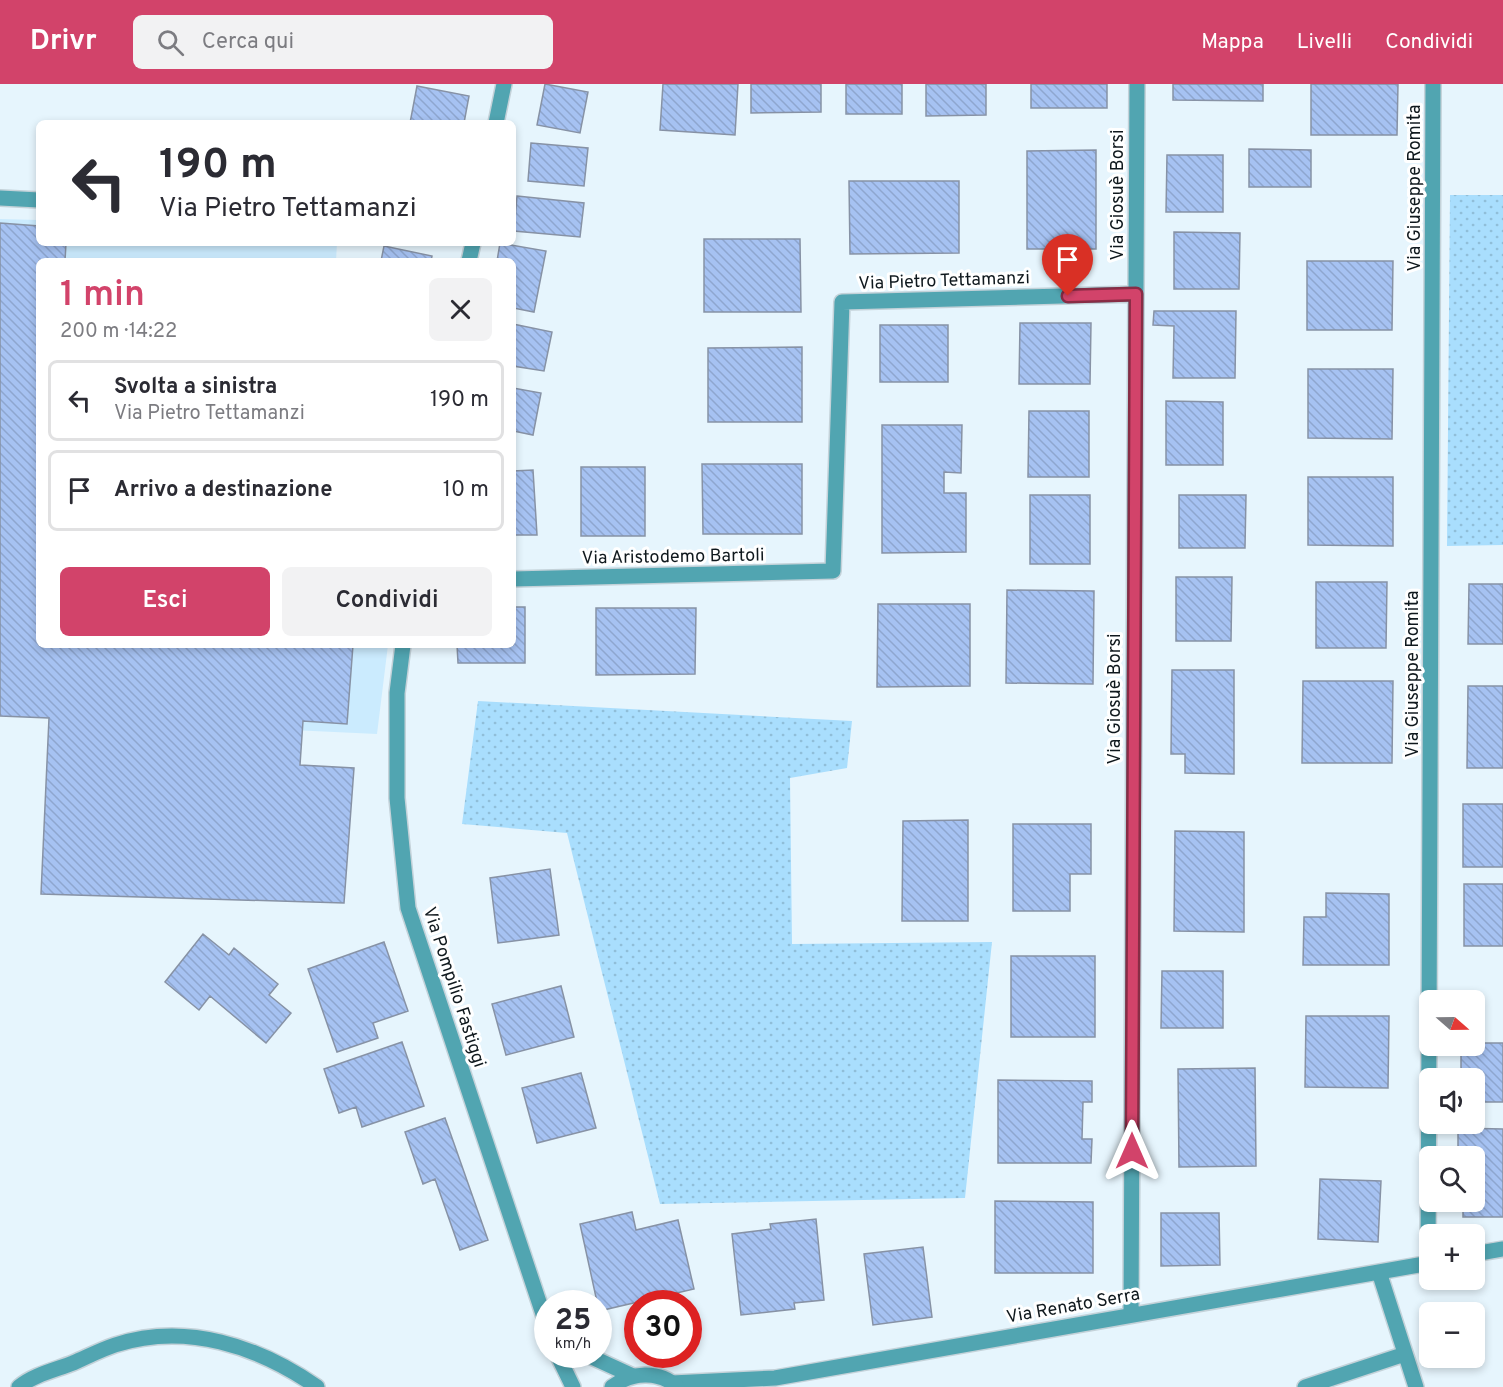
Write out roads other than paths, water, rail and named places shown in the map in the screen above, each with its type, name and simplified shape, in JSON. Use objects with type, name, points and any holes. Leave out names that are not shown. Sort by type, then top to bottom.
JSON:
[{"type":"street","points":[[497,120],[504,84]]},
{"type":"street","name":"Via Giosuè Borsi","points":[[1131,1314],[1137,84]]},
{"type":"street","name":"Via Giuseppe Romita","points":[[1429,1224],[1433,84]]},
{"type":"street","points":[[0,198],[36,200]]},
{"type":"street","name":"Via Pietro Tettamanzi","points":[[833,571],[842,302],[1136,294]]},
{"type":"street","name":"Via Aristodemo Bartoli","points":[[516,579],[833,571]]},
{"type":"street","name":"Via Pompilio Fastiggi","points":[[403,648],[397,693],[397,798],[408,908],[535,1290]]},
{"type":"street","points":[[1485,1252],[1503,1249]]},
{"type":"street","name":"Via Renato Serra","points":[[633,1376],[660,1377],[674,1385],[775,1378],[1131,1314],[1419,1266]]},
{"type":"street","points":[[1379,1272],[1416,1387]]},
{"type":"street","points":[[19,1387],[116,1345],[158,1336],[203,1338],[250,1349],[289,1368],[317,1387]]},
{"type":"street","points":[[1305,1387],[1405,1354]]},
{"type":"street","points":[[612,1366],[633,1376]]},
{"type":"street","points":[[564,1368],[573,1387]]},
{"type":"street","points":[[612,1387],[633,1376]]},
{"type":"street","name":"Via Renato Serra","points":[[762,1387],[775,1378]]}]
